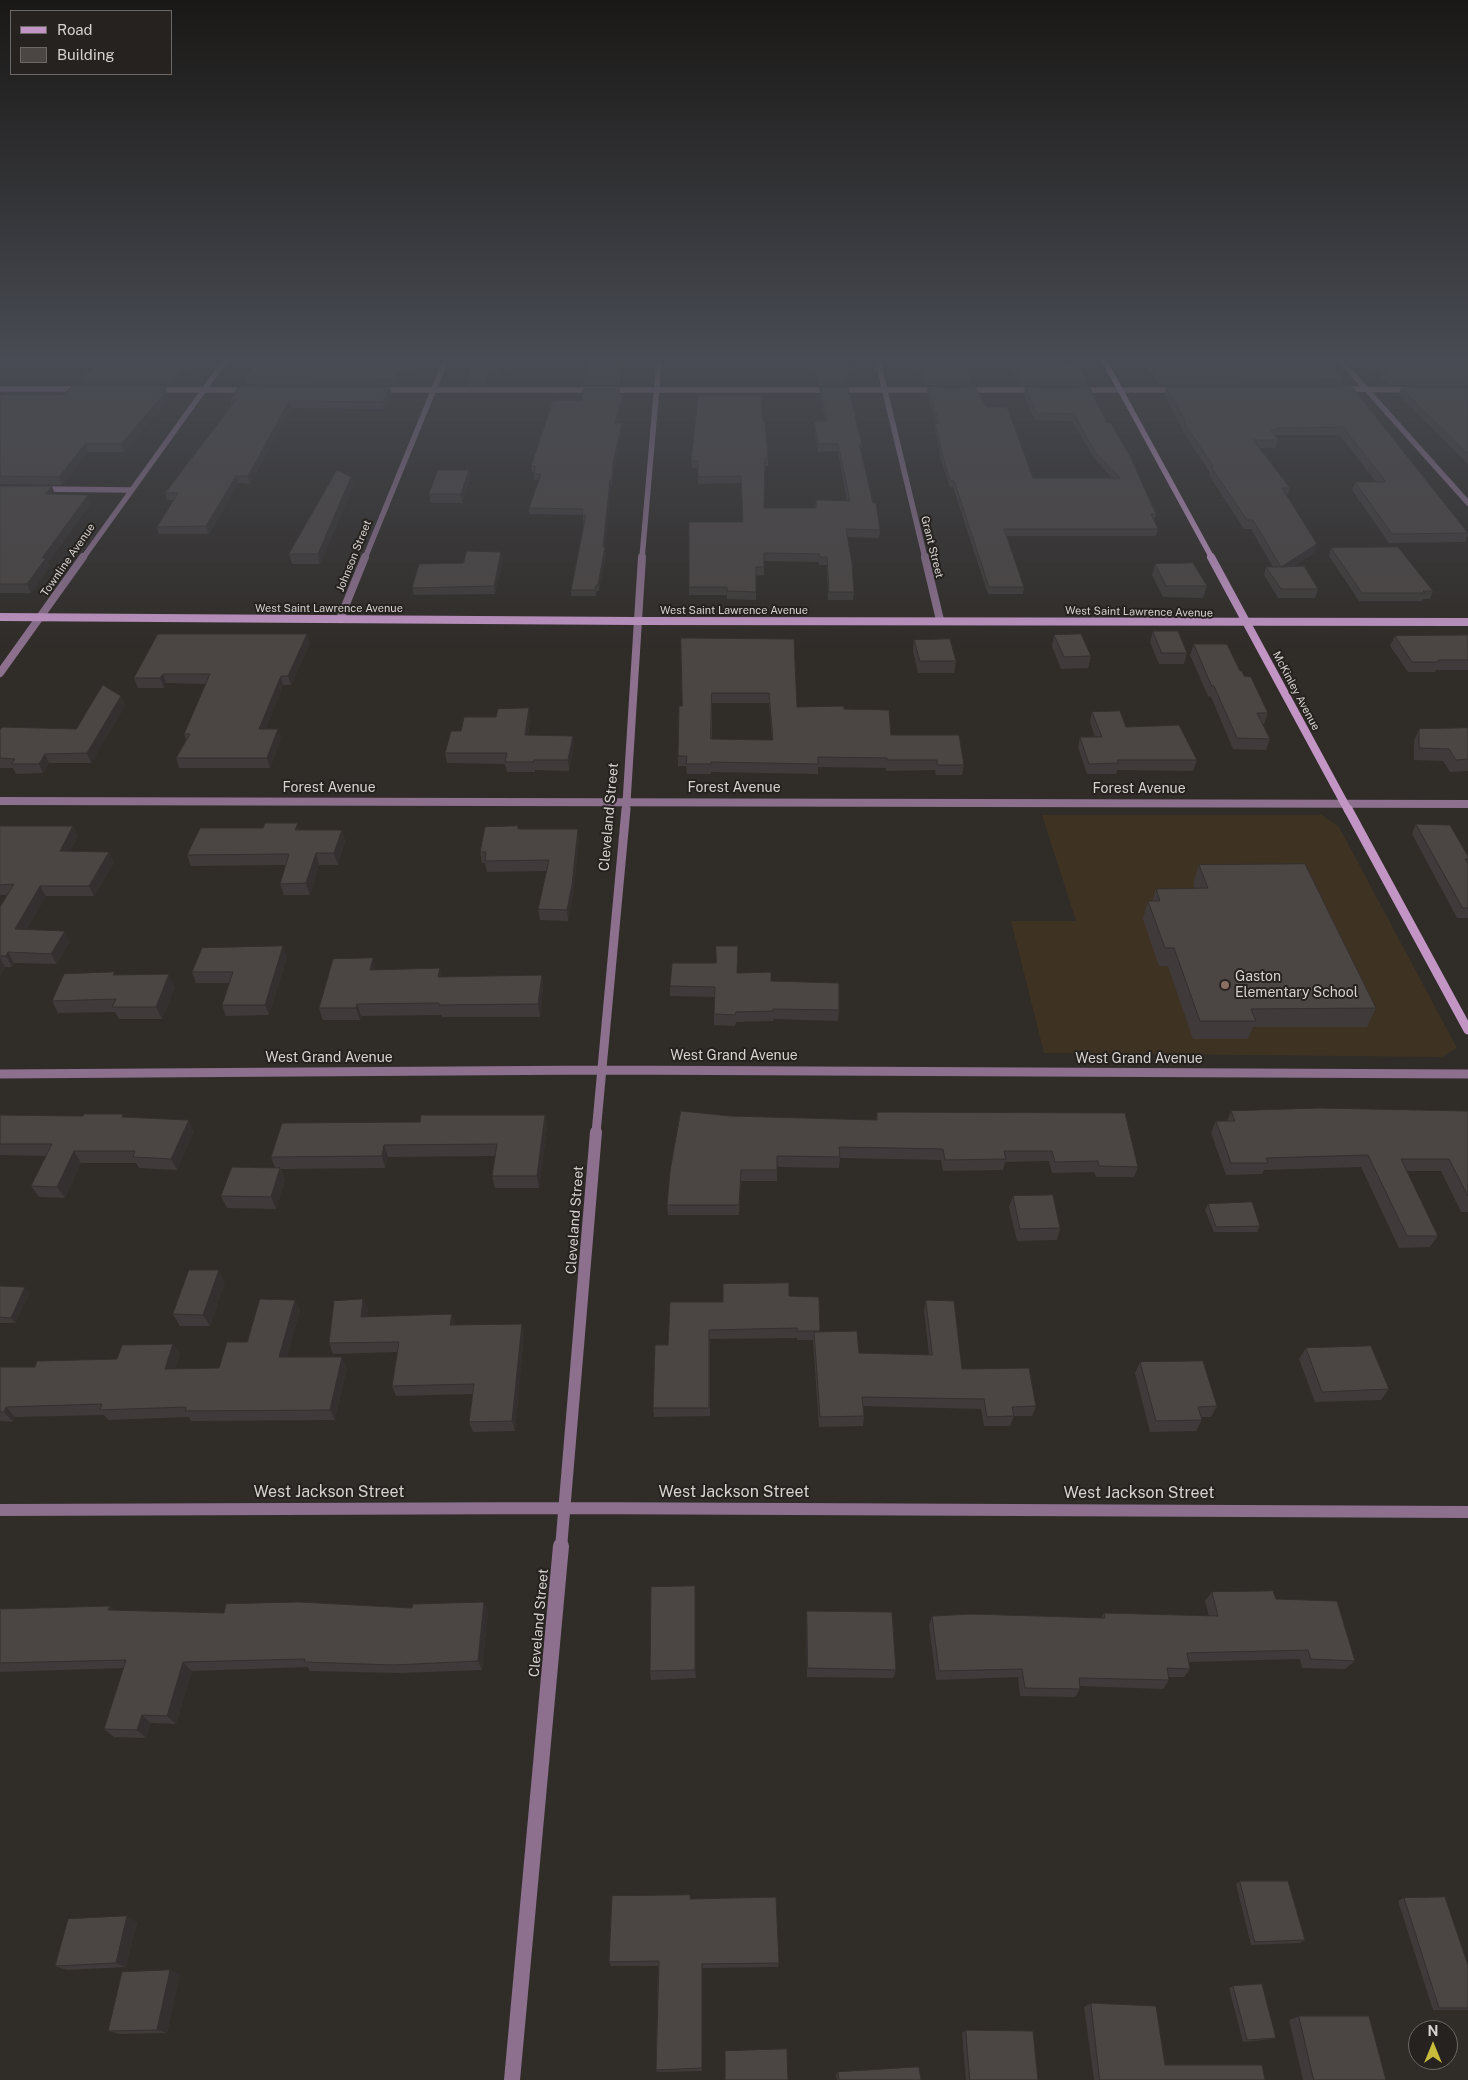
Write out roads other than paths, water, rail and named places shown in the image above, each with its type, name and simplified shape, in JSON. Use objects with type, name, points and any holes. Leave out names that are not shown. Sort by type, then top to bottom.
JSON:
[{"type":"street","name":"Townline Avenue","points":[[0,673],[153,459]]},
{"type":"street","name":"Johnson Street","points":[[340,619],[406,459]]},
{"type":"street","name":"Cleveland Street","points":[[512,2080],[565,1508],[601,1070],[627,802],[637,621],[650,459]]},
{"type":"street","name":"Grant Street","points":[[901,459],[940,620]]},
{"type":"street","name":"McKinley Avenue","points":[[1158,459],[1468,1030]]},
{"type":"street","points":[[1429,459],[1468,503]]},
{"type":"street","points":[[37,489],[130,490]]},
{"type":"street","name":"West Saint Lawrence Avenue","points":[[0,617],[637,621],[1468,622]]},
{"type":"street","name":"Forest Avenue","points":[[0,801],[1468,804]]},
{"type":"street","name":"West Grand Avenue","points":[[0,1074],[601,1070],[1468,1074]]},
{"type":"street","name":"West Jackson Street","points":[[0,1510],[565,1508],[1468,1512]]},
{"type":"place","name":"Gaston Elementary School","points":[[1225,985]]}]
